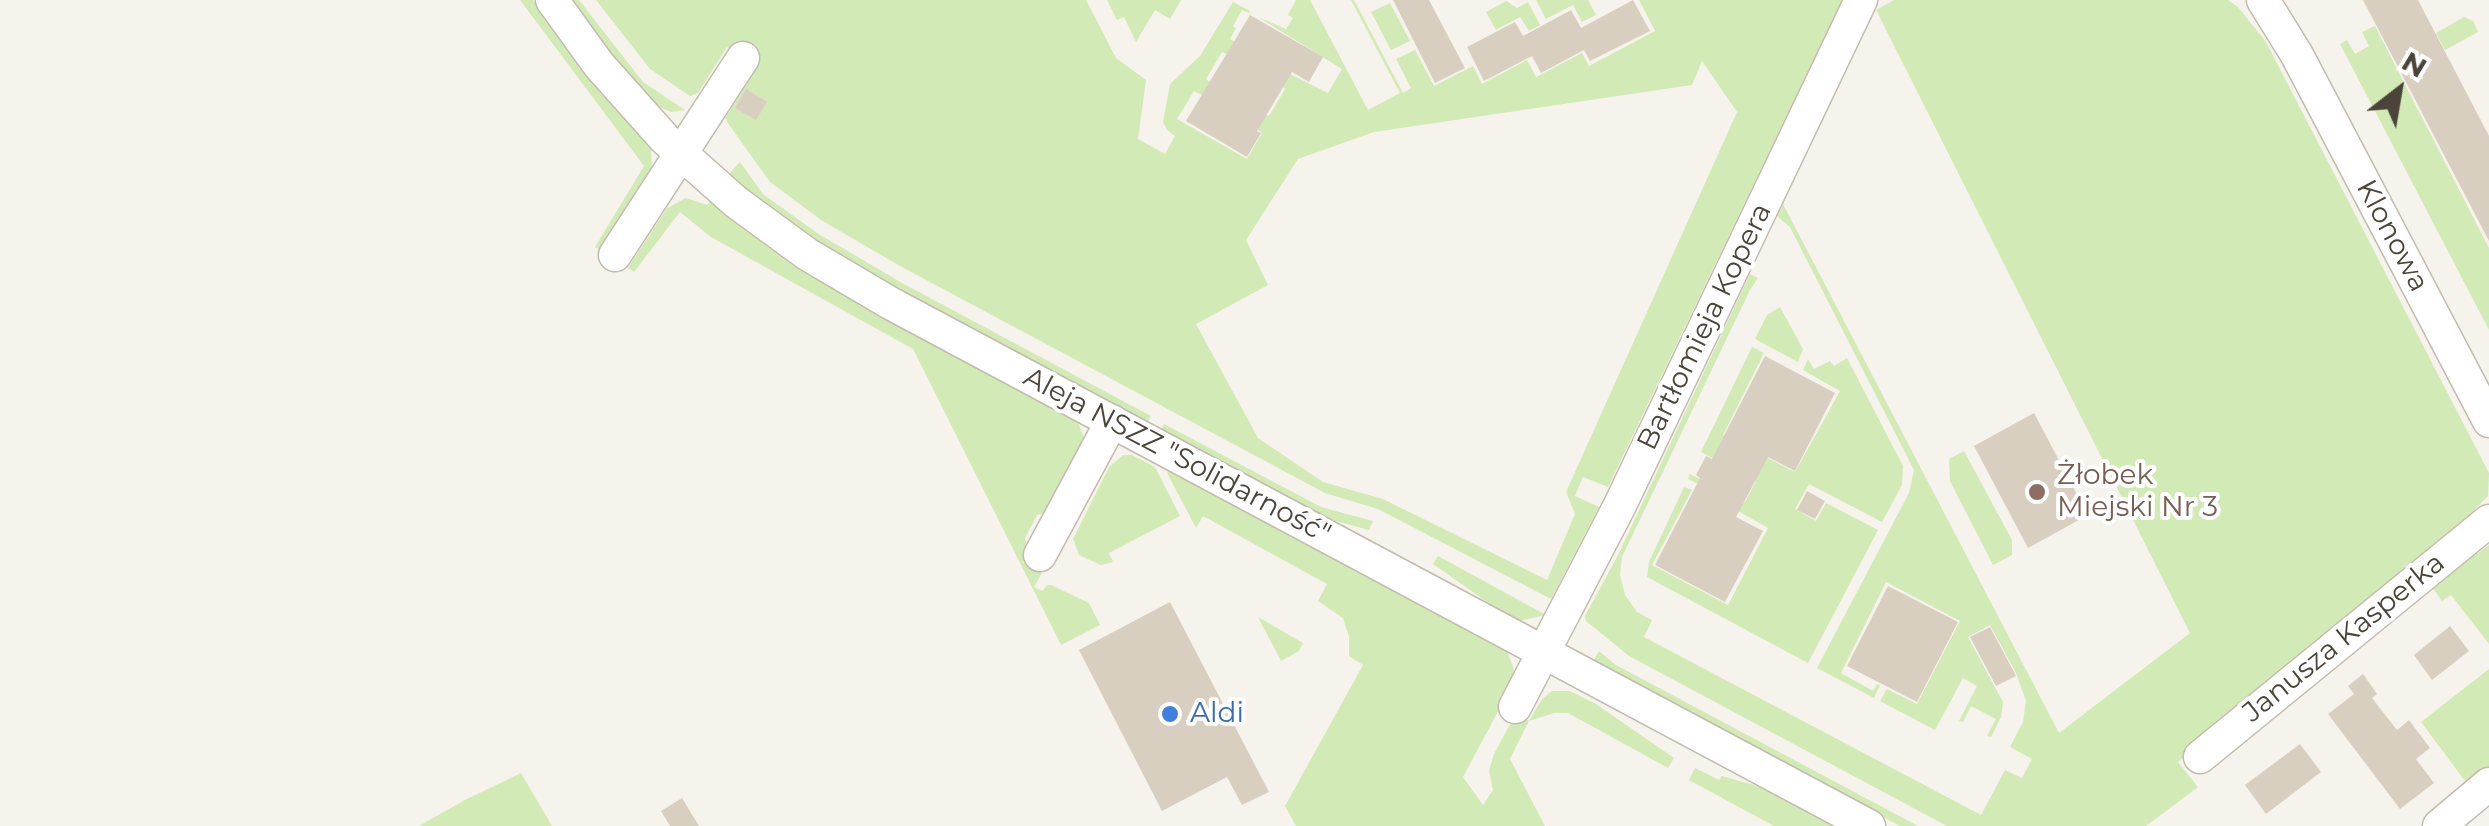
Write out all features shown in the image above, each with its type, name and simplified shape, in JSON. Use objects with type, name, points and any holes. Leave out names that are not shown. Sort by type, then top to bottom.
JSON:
[{"type":"street","name":"Aleja NSZZ \"Solidarność\"","points":[[552,0],[611,79],[680,153],[754,217],[807,254],[1869,826]]},
{"type":"street","name":"Bartłomieja Kopera","points":[[1515,707],[1629,487],[1861,0]]},
{"type":"street","name":"Klonowa","points":[[2263,0],[2297,55],[2489,421]]},
{"type":"street","points":[[614,256],[743,58]]},
{"type":"street","points":[[1040,555],[1112,421]]},
{"type":"street","name":"Janusza Kasperka","points":[[2200,757],[2489,520]]},
{"type":"street","points":[[2439,826],[2489,784]]},
{"type":"green space","points":[[520,0],[533,0],[587,76],[651,149],[652,171],[603,251],[595,247],[644,166]]},
{"type":"green space","points":[[569,0],[579,0],[643,82],[685,110],[671,112],[654,105]]},
{"type":"green space","points":[[596,0],[1086,0],[1116,58],[1146,80],[1138,139],[1165,154],[1175,136],[1163,122],[1170,84],[1200,56],[1233,2],[1250,11],[1242,10],[1233,26],[1236,28],[1230,39],[1235,42],[1228,55],[1222,52],[1206,79],[1211,83],[1204,96],[1194,91],[1177,119],[1247,159],[1262,133],[1254,127],[1262,113],[1269,116],[1285,89],[1279,84],[1286,72],[1328,93],[1342,69],[1258,17],[1286,29],[1293,18],[1288,15],[1296,0],[1310,0],[1368,110],[1400,93],[1351,0],[1403,93],[1411,88],[1396,59],[1415,50],[1434,86],[1473,66],[1482,84],[1527,60],[1536,77],[1582,53],[1589,66],[1655,31],[1639,0],[1842,0],[1608,487],[1583,477],[1575,496],[1599,507],[1551,599],[1378,509],[1325,493],[821,220],[770,182],[727,122],[726,117],[758,66],[727,47],[698,93],[690,96],[650,69]],"holes":[[[1702,61],[1737,112],[1566,492],[1575,514],[1547,580],[1383,499],[1323,482],[1258,438],[1196,324],[1268,285],[1246,240],[1298,159],[1374,132],[1692,85]]]},
{"type":"green space","points":[[1107,0],[1181,0],[1170,19],[1155,10],[1136,42],[1124,17],[1117,20]]},
{"type":"green space","points":[[1536,0],[1588,0],[1596,15],[1582,22],[1573,5],[1546,19]]},
{"type":"green space","points":[[1894,0],[2228,0],[2238,7],[2266,42],[2489,473],[2488,496],[2475,509],[2479,515],[2178,762],[2198,787],[2146,826],[1947,826],[1629,656],[1586,621],[1585,616],[1618,555],[1750,274],[1758,278],[1622,557],[1620,575],[1625,595],[1637,612],[1652,620],[1644,637],[1981,815],[2005,770],[2022,778],[2032,759],[2010,747],[2023,722],[2026,701],[1990,625],[1968,637],[2003,702],[1991,737],[1987,736],[1996,719],[1971,706],[1963,722],[1959,721],[1977,686],[1963,678],[1935,730],[1880,701],[1887,689],[1917,704],[1960,621],[1886,582],[1841,673],[1873,691],[1880,685],[1874,698],[1817,668],[1909,493],[1914,470],[1790,227],[1777,216],[1783,204],[2059,733],[2190,633],[1876,10]]},
{"type":"green space","points":[[1506,1],[1517,8],[1528,2],[1540,25],[1529,31],[1520,17],[1496,30],[1486,12]]},
{"type":"green space","points":[[1390,3],[1410,41],[1391,50],[1371,12]]},
{"type":"green space","points":[[2464,17],[2473,21],[2478,32],[2445,50],[2436,33]]},
{"type":"green space","points":[[2375,26],[2489,248],[2489,330],[2340,44],[2347,40],[2355,54],[2369,46],[2362,32]]},
{"type":"green space","points":[[740,162],[763,194],[817,233],[902,283],[1151,416],[1147,423],[836,255],[727,176]]},
{"type":"green space","points":[[686,198],[707,205],[711,201],[818,279],[1078,422],[1084,438],[1046,512],[1037,515],[1025,538],[1028,550],[1023,562],[1042,573],[1034,587],[1042,591],[1051,585],[1089,603],[1100,625],[1061,645],[913,349],[711,237],[680,212],[634,272],[628,268],[667,208]]},
{"type":"green space","points":[[1780,307],[1803,349],[1798,362],[1755,339],[1767,315]]},
{"type":"green space","points":[[1752,347],[1764,353],[1723,435],[1795,472],[1840,391],[1803,370],[1808,359],[1814,369],[1830,361],[1834,366],[1847,358],[1903,466],[1902,485],[1882,522],[1809,484],[1795,509],[1816,521],[1826,503],[1878,530],[1808,663],[1647,577],[1649,562],[1684,487],[1692,490],[1652,565],[1728,605],[1768,528],[1731,507],[1733,502],[1688,479],[1690,474],[1745,502],[1756,481],[1701,452]]},
{"type":"green space","points":[[1164,424],[1321,507],[1373,521],[1369,530],[1325,518],[1161,430]]},
{"type":"green space","points":[[1964,451],[2012,540],[2012,555],[1993,565],[1950,481],[1949,459]]},
{"type":"green space","points":[[1123,455],[1132,455],[1155,467],[1180,516],[1109,553],[1113,562],[1101,565],[1079,555],[1073,539],[1109,467]]},
{"type":"green space","points":[[1169,469],[1508,653],[1514,670],[1510,689],[1463,777],[1483,805],[1493,790],[1489,771],[1494,754],[1515,715],[1529,721],[1510,759],[1545,826],[1296,826],[1285,806],[1363,665],[1349,656],[1343,618],[1318,601],[1327,584],[1203,516],[1196,528],[1167,473]]},
{"type":"green space","points":[[2489,545],[2489,644],[2451,595],[2442,601],[2429,583],[2473,548],[2478,553]]},
{"type":"green space","points":[[1438,556],[1546,615],[1519,621],[1500,611],[1433,564]]},
{"type":"green space","points":[[1258,617],[1303,643],[1299,651],[1281,661]]},
{"type":"green space","points":[[1599,651],[1616,665],[1918,826],[1900,826],[1593,662]]},
{"type":"green space","points":[[2489,669],[2489,767],[2468,785],[2421,722]]},
{"type":"green space","points":[[1552,691],[1570,691],[1596,704],[1674,758],[1668,768],[1568,713],[1529,721],[1542,699]]},
{"type":"green space","points":[[1695,768],[1719,780],[1722,776],[1768,789],[1834,826],[1774,826],[1689,780]]},
{"type":"green space","points":[[521,773],[552,826],[419,826],[465,800]]},
{"type":"building","points":[[1393,0],[1429,0],[1465,68],[1435,83]]},
{"type":"building","points":[[1633,0],[1650,31],[1590,61],[1584,50],[1541,73],[1532,56],[1484,81],[1467,47],[1515,22],[1523,36],[1571,10],[1581,28]]},
{"type":"building","points":[[2363,0],[2418,0],[2489,136],[2489,241]]},
{"type":"building","points":[[1250,15],[1323,57],[1309,82],[1292,72],[1257,131],[1261,133],[1247,157],[1186,121]]},
{"type":"building","points":[[746,89],[767,102],[756,120],[735,108]]},
{"type":"building","points":[[1765,356],[1835,393],[1795,471],[1768,457],[1736,517],[1763,531],[1725,602],[1655,565],[1700,478],[1696,475],[1706,456],[1712,459]]},
{"type":"building","name":"Żłobek Miejski Nr 3","points":[[2034,413],[2088,515],[2028,548],[1974,446]]},
{"type":"building","points":[[1807,491],[1825,501],[1815,519],[1797,510]]},
{"type":"building","points":[[1888,586],[1958,622],[1917,702],[1847,666]]},
{"type":"building","name":"Aldi","points":[[1170,602],[1269,792],[1242,805],[1227,777],[1162,811],[1079,650]]},
{"type":"building","points":[[2450,626],[2469,651],[2432,680],[2414,655]]},
{"type":"building","points":[[1990,627],[2016,676],[1996,686],[1970,637]]},
{"type":"building","points":[[2363,674],[2377,694],[2372,698],[2397,730],[2409,720],[2430,748],[2416,759],[2434,783],[2400,809],[2328,714],[2354,694],[2348,686]]},
{"type":"building","points":[[2300,744],[2321,772],[2266,814],[2245,785]]},
{"type":"building","points":[[682,798],[699,826],[670,826],[661,811]]},
{"type":"place","name":"Żłobek Miejski Nr 3","points":[[2037,492]]},
{"type":"place","name":"Aldi","points":[[1170,714]]}]
